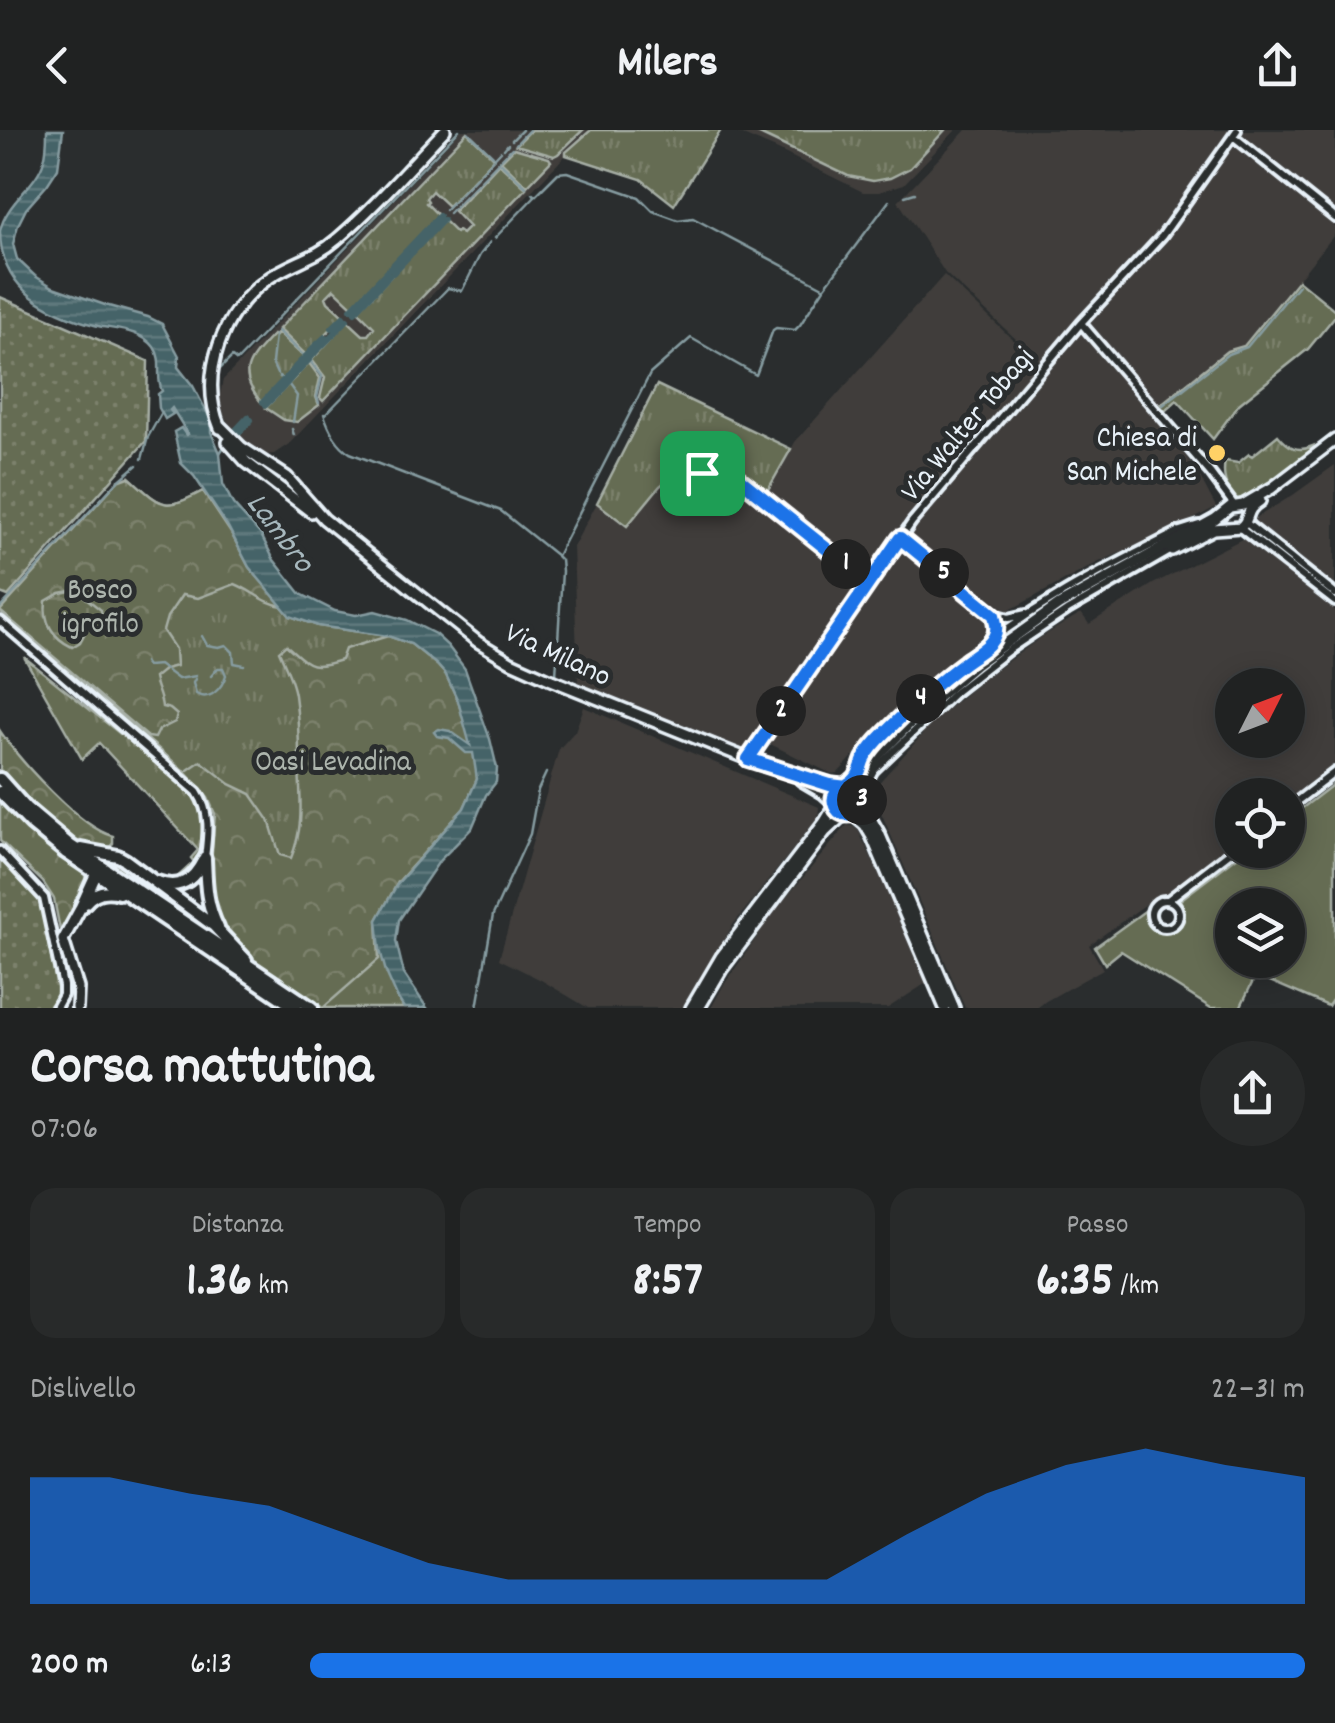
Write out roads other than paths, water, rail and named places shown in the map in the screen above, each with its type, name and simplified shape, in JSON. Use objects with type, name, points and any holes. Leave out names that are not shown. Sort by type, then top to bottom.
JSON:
[{"type":"main road","points":[[0,779],[26,808],[129,896],[296,1008]]},
{"type":"main road","points":[[0,792],[41,833],[312,1008]]},
{"type":"main road","points":[[71,846],[122,858],[221,933],[255,970]]},
{"type":"main road","points":[[81,907],[98,870],[113,855]]},
{"type":"main road","points":[[147,878],[170,886],[182,884],[195,875],[205,858]]},
{"type":"main road","points":[[205,858],[208,902],[221,933]]},
{"type":"main road","points":[[81,907],[103,891],[129,896]]},
{"type":"street","name":"Via Milano","points":[[444,130],[333,243],[273,276],[241,305],[220,342],[212,367],[212,396],[219,425],[232,448],[478,642],[512,662],[748,759],[845,787]]},
{"type":"street","points":[[1235,133],[1335,218]]},
{"type":"street","name":"Via Walter Tobagi","points":[[748,759],[900,538],[1081,323],[1162,236],[1235,133]]},
{"type":"street","points":[[1081,323],[1214,478],[1236,506],[1241,523],[1335,602]]},
{"type":"street","points":[[864,775],[888,744],[1004,642],[1066,600],[1134,565],[1228,508],[1255,498],[1335,443]]},
{"type":"street","points":[[691,1008],[720,957],[828,819],[836,794],[864,775],[1010,649],[1175,548],[1211,530],[1241,523],[1255,504],[1301,476],[1335,443]]},
{"type":"street","points":[[722,465],[869,583]]},
{"type":"street","points":[[1214,478],[1225,523],[1241,523],[1335,594]]},
{"type":"street","points":[[699,1008],[722,969],[829,827],[858,810],[870,750],[889,729],[937,685],[1041,607],[1180,532],[1206,524]]},
{"type":"street","points":[[900,538],[990,610],[997,626],[993,641]]},
{"type":"street","points":[[1134,565],[1175,548]]},
{"type":"street","points":[[990,610],[1009,618],[1041,607]]},
{"type":"street","points":[[0,621],[197,792],[208,820],[205,858]]},
{"type":"street","points":[[1305,795],[1335,772]]},
{"type":"street","name":"Via Milano","points":[[790,774],[834,804]]},
{"type":"street","points":[[845,787],[856,789],[879,833],[954,1008]]},
{"type":"street","points":[[834,804],[839,812],[866,826],[872,836],[945,1008]]},
{"type":"street","points":[[0,852],[44,898],[63,986],[56,1008]]},
{"type":"street","points":[[1168,900],[1178,908],[1179,917],[1170,927],[1161,928],[1150,913],[1154,904],[1168,900],[1215,864]]},
{"type":"street","points":[[77,1008],[78,988],[63,940],[81,907]]},
{"type":"water","points":[[47,130],[63,130],[58,168],[18,225],[13,244],[17,259],[53,287],[162,324],[179,356],[178,367],[211,420],[223,484],[233,504],[261,535],[274,560],[301,594],[335,611],[356,615],[375,611],[407,620],[435,634],[465,669],[490,739],[496,782],[472,828],[440,860],[399,920],[396,941],[404,974],[427,1008],[404,1008],[397,997],[380,950],[377,920],[398,883],[464,808],[477,779],[473,753],[466,753],[449,738],[434,732],[450,731],[470,745],[458,701],[446,675],[411,644],[388,636],[318,626],[290,616],[249,567],[228,527],[181,463],[174,432],[181,428],[188,434],[172,408],[173,414],[165,419],[159,408],[158,394],[162,391],[154,347],[136,334],[63,315],[19,284],[2,252],[0,231],[8,211],[40,169],[46,153]]},
{"type":"waterway","points":[[217,372],[232,357],[237,361],[459,130]]},
{"type":"waterway","points":[[512,140],[522,130]]},
{"type":"waterway","points":[[516,144],[529,130]]},
{"type":"waterway","points":[[468,132],[493,156]]},
{"type":"waterway","points":[[504,149],[508,144]]},
{"type":"waterway","points":[[508,152],[512,148]]},
{"type":"waterway","points":[[445,210],[501,151]]},
{"type":"waterway","points":[[449,213],[506,154]]},
{"type":"waterway","points":[[501,163],[526,187]]},
{"type":"waterway","points":[[535,196],[558,173],[567,172],[639,197],[653,211],[678,220],[693,218],[823,287]]},
{"type":"waterway","points":[[495,238],[535,196],[533,193]]},
{"type":"waterway","points":[[905,196],[915,193]]},
{"type":"waterway","points":[[557,556],[650,374],[691,338],[756,375],[773,330],[795,330],[800,325],[889,201]]},
{"type":"waterway","points":[[427,229],[439,216]]},
{"type":"waterway","points":[[431,233],[443,220]]},
{"type":"waterway","points":[[408,249],[425,231]]},
{"type":"waterway","points":[[412,253],[429,235]]},
{"type":"waterway","points":[[325,415],[448,288],[462,291],[490,242]]},
{"type":"waterway","points":[[389,269],[406,251]]},
{"type":"waterway","points":[[393,273],[410,255]]},
{"type":"waterway","points":[[370,289],[387,271]]},
{"type":"waterway","points":[[373,293],[390,275]]},
{"type":"waterway","points":[[1163,405],[1228,354],[1247,347],[1298,285]]},
{"type":"waterway","points":[[351,309],[368,291]]},
{"type":"waterway","points":[[355,312],[371,295]]},
{"type":"waterway","points":[[332,328],[343,317]]},
{"type":"waterway","points":[[336,332],[347,320]]},
{"type":"waterway","points":[[278,331],[304,356]]},
{"type":"waterway","points":[[317,351],[334,334]]},
{"type":"waterway","points":[[275,335],[272,363],[277,374]]},
{"type":"waterway","points":[[313,348],[325,337]]},
{"type":"waterway","points":[[295,367],[312,350]]},
{"type":"waterway","points":[[299,371],[315,353]]},
{"type":"waterway","points":[[311,362],[322,376],[319,403]]},
{"type":"waterway","points":[[276,388],[293,370]]},
{"type":"waterway","points":[[280,391],[296,373]]},
{"type":"waterway","points":[[279,376],[282,379]]},
{"type":"waterway","points":[[289,385],[297,396],[293,422]]},
{"type":"waterway","points":[[263,402],[274,390]]},
{"type":"waterway","points":[[266,405],[278,393]]},
{"type":"waterway","points":[[142,459],[148,437],[162,412]]},
{"type":"waterway","points":[[324,414],[334,436],[350,453],[501,511],[561,560],[556,676]]},
{"type":"waterway","points":[[233,433],[248,417]]},
{"type":"waterway","points":[[235,437],[251,420]]},
{"type":"waterway","points":[[292,429],[294,435]]},
{"type":"waterway","points":[[220,453],[225,445]]},
{"type":"waterway","points":[[0,608],[137,465]]},
{"type":"waterway","points":[[202,636],[207,645],[226,645],[233,652],[234,663],[244,665]]},
{"type":"waterway","points":[[144,662],[147,666],[159,665],[178,679],[196,676]]},
{"type":"waterway","points":[[195,679],[196,694],[206,696],[218,689],[226,675],[223,668],[218,668],[211,676]]},
{"type":"waterway","points":[[477,1008],[493,915],[530,834],[538,790],[546,773]]},
{"type":"place","name":"Chiesa di San Michele","points":[[1217,453]]},
{"type":"water label","name":"Lambro","points":[[282,531]]},
{"type":"park label","name":"Bosco igrofilo","points":[[100,605]]},
{"type":"park label","name":"Oasi Levadina","points":[[333,760]]}]
